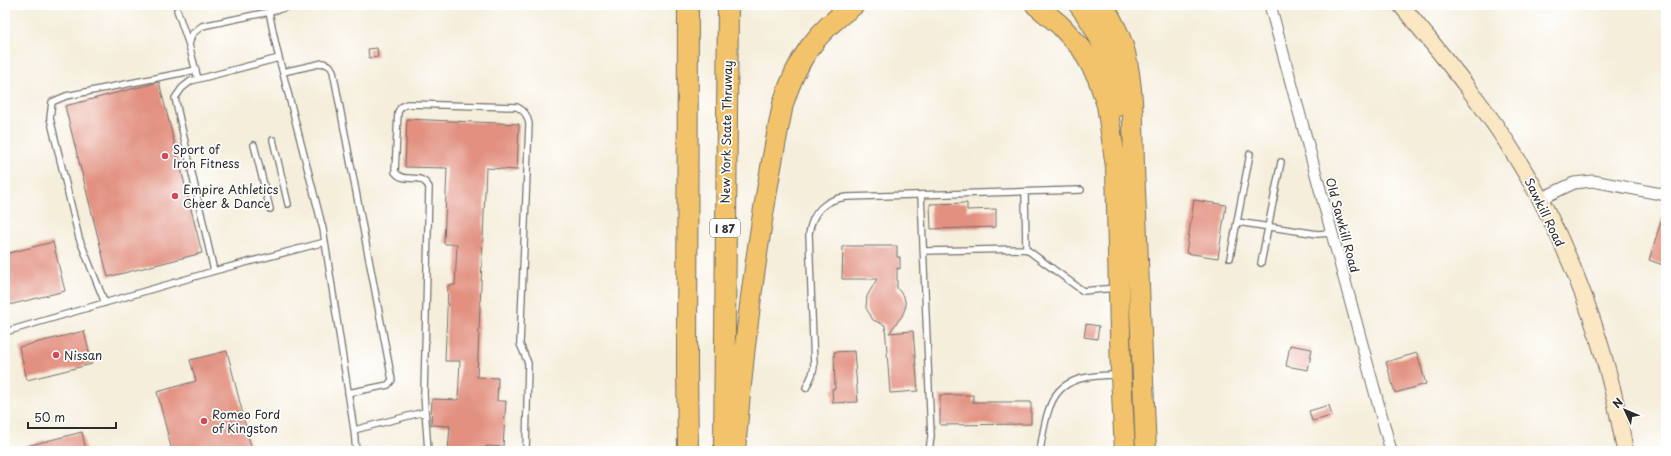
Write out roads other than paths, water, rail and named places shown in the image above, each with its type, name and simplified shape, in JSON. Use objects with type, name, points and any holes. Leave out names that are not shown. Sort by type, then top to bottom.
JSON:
[{"type":"highway","points":[[688,5],[686,366],[688,451]]},
{"type":"highway","name":"New York State Thruway","points":[[724,451],[723,366],[728,5]]},
{"type":"highway","points":[[735,451],[749,317],[783,104],[799,63],[810,46],[841,14],[854,5]]},
{"type":"highway","points":[[1036,5],[1072,37],[1091,64],[1107,105],[1115,157],[1121,375],[1125,451]]},
{"type":"highway","points":[[1079,5],[1095,28],[1103,43],[1113,74],[1118,128],[1115,157]]},
{"type":"highway","points":[[1092,5],[1105,24],[1120,56],[1131,100]]},
{"type":"highway","points":[[1103,5],[1114,24],[1125,53],[1134,126],[1134,167],[1146,451]]},
{"type":"street","name":"Old Sawkill Road","points":[[1270,5],[1391,451]]},
{"type":"street","name":"Sawkill Road","points":[[1401,5],[1487,113],[1516,156],[1540,198],[1568,258],[1589,312],[1610,380],[1625,451]]},
{"type":"street","points":[[1540,198],[1574,183],[1588,182],[1604,183],[1666,195]]},
{"type":"lane","points":[[189,45],[192,34],[202,26],[295,5]]},
{"type":"lane","points":[[178,10],[198,79]]},
{"type":"lane","points":[[269,12],[325,242],[356,451]]},
{"type":"lane","points":[[214,271],[175,98],[182,88],[191,81],[279,58]]},
{"type":"lane","points":[[283,72],[323,63],[330,66],[333,71],[392,380],[388,385],[348,393]]},
{"type":"lane","points":[[105,303],[79,238],[50,118],[52,102],[66,96],[196,70]]},
{"type":"lane","points":[[428,451],[424,412],[429,187],[426,181],[420,178],[404,178],[398,176],[395,172],[398,112],[401,107],[407,104],[517,107],[523,110],[528,116],[529,124],[520,344],[528,363],[526,451]]},
{"type":"lane","points":[[273,140],[288,204]]},
{"type":"lane","points":[[254,145],[270,209]]},
{"type":"lane","points":[[1230,258],[1250,154]]},
{"type":"lane","points":[[1261,264],[1281,162]]},
{"type":"lane","points":[[806,388],[814,367],[809,234],[810,225],[820,208],[828,202],[837,198],[1080,190]]},
{"type":"lane","points":[[1024,192],[1026,249]]},
{"type":"lane","points":[[921,195],[931,436],[929,451]]},
{"type":"lane","points":[[1237,222],[1268,228],[1318,234],[1331,233]]},
{"type":"lane","points":[[5,332],[214,271],[325,242]]},
{"type":"lane","points":[[924,252],[1026,249],[1083,291],[1119,288]]},
{"type":"lane","points":[[1040,451],[1047,411],[1052,400],[1060,390],[1069,383],[1080,378],[1121,375]]},
{"type":"lane","points":[[354,430],[424,412]]},
{"type":"place","name":"Sport of Iron Fitness","points":[[165,156]]},
{"type":"place","name":"Empire Athletics Cheer & Dance","points":[[175,196]]},
{"type":"place","name":"Nissan","points":[[56,355]]},
{"type":"place","name":"Romeo Ford of Kingston","points":[[204,421]]}]
